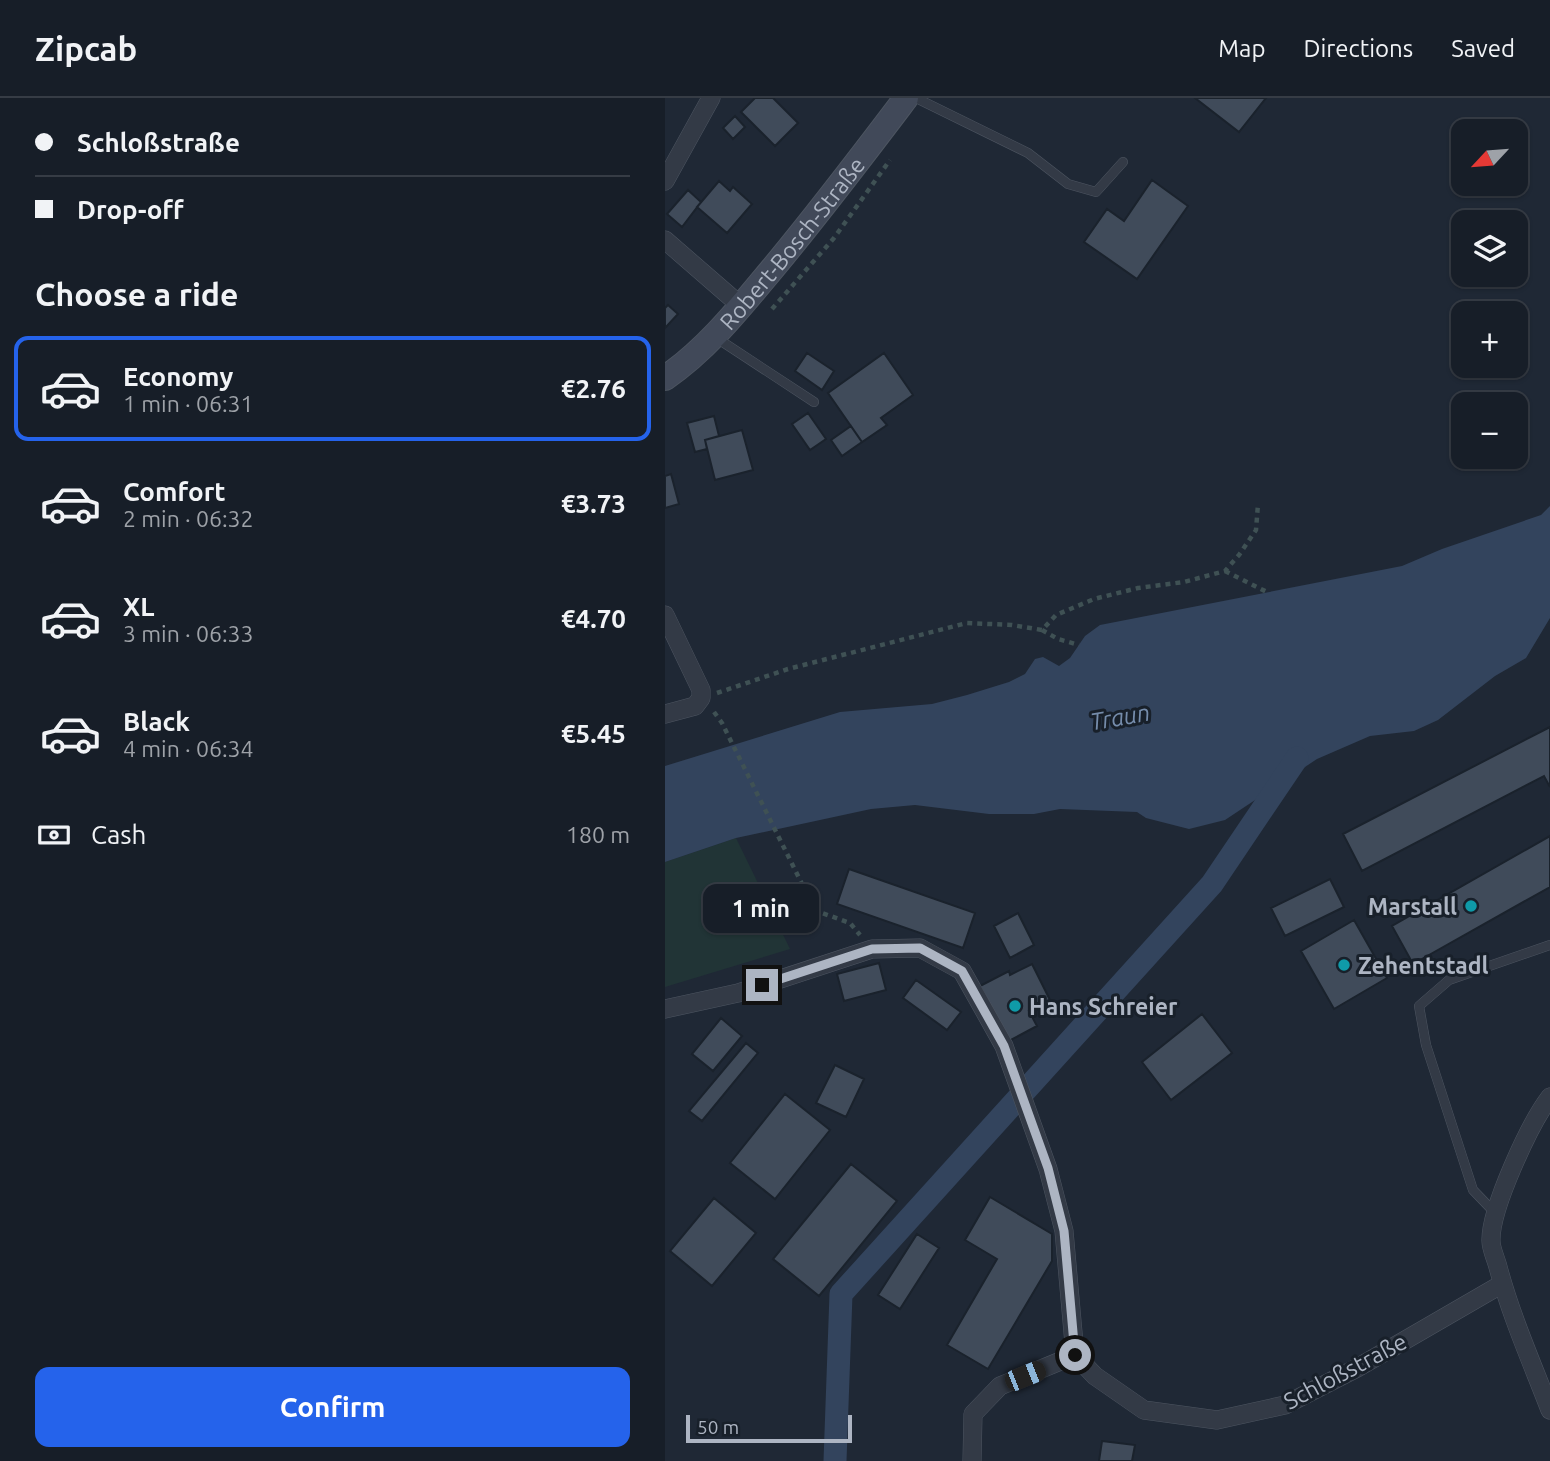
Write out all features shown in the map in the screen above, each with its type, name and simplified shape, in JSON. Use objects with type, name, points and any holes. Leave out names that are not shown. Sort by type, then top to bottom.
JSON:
[{"type":"main road","name":"Robert-Bosch-Straße","points":[[665,378],[713,336],[741,306],[819,214],[906,98]]},
{"type":"street","points":[[665,181],[711,98]]},
{"type":"street","points":[[665,240],[741,306]]},
{"type":"street","points":[[665,615],[699,683],[701,698],[695,706],[665,715]]},
{"type":"street","points":[[665,1009],[738,993],[872,949],[920,948],[962,971],[1004,1046],[1048,1168],[1064,1231],[1075,1355],[1000,1385],[973,1413],[972,1461]]},
{"type":"street","points":[[1550,1097],[1519,1150],[1496,1214],[1491,1241],[1502,1284],[1550,1409]]},
{"type":"street","name":"Schloßstraße","points":[[1075,1355],[1095,1376],[1144,1410],[1217,1420],[1285,1405],[1357,1368],[1502,1284]]},
{"type":"lane","points":[[916,98],[1028,153],[1068,184],[1096,192],[1123,162]]},
{"type":"lane","points":[[713,336],[814,402]]},
{"type":"lane","points":[[1496,1214],[1473,1190],[1426,1045],[1419,1006],[1449,980],[1550,945]]},
{"type":"path","points":[[1042,630],[1056,615],[1094,599],[1138,588],[1184,582],[1225,571],[1256,530],[1258,504]]},
{"type":"path","points":[[1225,571],[1267,592]]},
{"type":"path","points":[[701,698],[788,669],[967,623],[1012,625],[1042,630],[1058,639],[1079,645]]},
{"type":"path","points":[[722,723],[809,898],[822,914],[850,923],[872,949]]},
{"type":"shaded area","points":[[736,838],[790,949],[665,987],[665,862]]},
{"type":"water","name":"Traun","points":[[1550,506],[1550,618],[1526,658],[1495,676],[1438,720],[1414,731],[1370,736],[1317,759],[1225,820],[1189,829],[1146,818],[1137,812],[1060,809],[1034,814],[989,814],[915,805],[871,809],[736,838],[665,862],[665,766],[840,712],[932,704],[967,695],[1025,674],[1035,659],[1043,657],[1059,666],[1070,658],[1085,636],[1100,625],[1402,566],[1442,549],[1541,515]]},
{"type":"building","points":[[755,98],[773,98],[798,123],[775,146],[741,112]]},
{"type":"building","points":[[1195,98],[1266,98],[1239,132]]},
{"type":"building","points":[[735,116],[745,127],[733,139],[723,128]]},
{"type":"building","points":[[1152,180],[1188,206],[1137,279],[1084,242],[1107,209],[1124,221]]},
{"type":"building","points":[[719,181],[730,191],[733,187],[752,204],[727,233],[697,207]]},
{"type":"building","points":[[688,190],[701,202],[682,227],[667,214]]},
{"type":"building","points":[[668,305],[678,314],[665,328],[665,308]]},
{"type":"building","points":[[807,353],[834,371],[822,390],[795,371]]},
{"type":"building","points":[[884,353],[913,395],[881,418],[887,425],[862,442],[828,393]]},
{"type":"building","points":[[808,413],[826,439],[810,450],[792,424]]},
{"type":"building","points":[[714,416],[719,436],[705,440],[707,449],[695,452],[687,423]]},
{"type":"building","points":[[851,426],[862,442],[842,456],[831,440]]},
{"type":"building","points":[[742,430],[753,470],[715,480],[705,440]]},
{"type":"building","points":[[671,474],[679,504],[665,508],[665,476]]},
{"type":"building","points":[[1550,727],[1550,787],[1544,776],[1362,871],[1343,834]]},
{"type":"building","name":"Marstall","points":[[1550,836],[1550,887],[1413,964],[1392,926]]},
{"type":"building","points":[[849,869],[975,913],[963,948],[837,904]]},
{"type":"building","points":[[1330,879],[1344,907],[1285,936],[1271,908]]},
{"type":"building","points":[[1018,913],[1034,945],[1010,958],[994,926]]},
{"type":"building","name":"Zehentstadl","points":[[1354,920],[1387,978],[1334,1009],[1301,951]]},
{"type":"building","points":[[879,963],[886,990],[844,1001],[837,974]]},
{"type":"building","name":"Hans Schreier","points":[[1032,964],[1050,1000],[1029,1011],[1037,1026],[1009,1041],[980,986],[1009,971],[1010,975]]},
{"type":"building","points":[[916,980],[961,1012],[947,1030],[903,998]]},
{"type":"building","points":[[1202,1014],[1232,1053],[1171,1100],[1142,1062]]},
{"type":"building","points":[[721,1018],[742,1036],[713,1071],[692,1054]]},
{"type":"building","points":[[746,1043],[758,1053],[702,1121],[689,1111]]},
{"type":"building","points":[[835,1065],[864,1079],[846,1117],[816,1103]]},
{"type":"building","points":[[785,1094],[830,1130],[775,1199],[730,1163]]},
{"type":"building","points":[[851,1164],[897,1201],[819,1296],[773,1259]]},
{"type":"building","points":[[990,1197],[1052,1234],[1052,1261],[988,1369],[947,1345],[997,1259],[965,1240]]},
{"type":"building","points":[[714,1198],[756,1233],[712,1286],[670,1251]]},
{"type":"building","points":[[917,1234],[939,1248],[900,1309],[878,1295]]},
{"type":"building","points":[[1102,1441],[1135,1445],[1132,1461],[1099,1461]]},
{"type":"waterway","points":[[835,1461],[841,1294],[1212,884],[1297,758]]},
{"type":"place","name":"Marstall","points":[[1471,906]]},
{"type":"place","name":"Zehentstadl","points":[[1344,965]]},
{"type":"place","name":"Hans Schreier","points":[[1015,1006]]},
{"type":"route","points":[[762,985],[872,949],[920,948],[962,971],[1004,1046],[1048,1168],[1064,1231],[1075,1355]]}]
